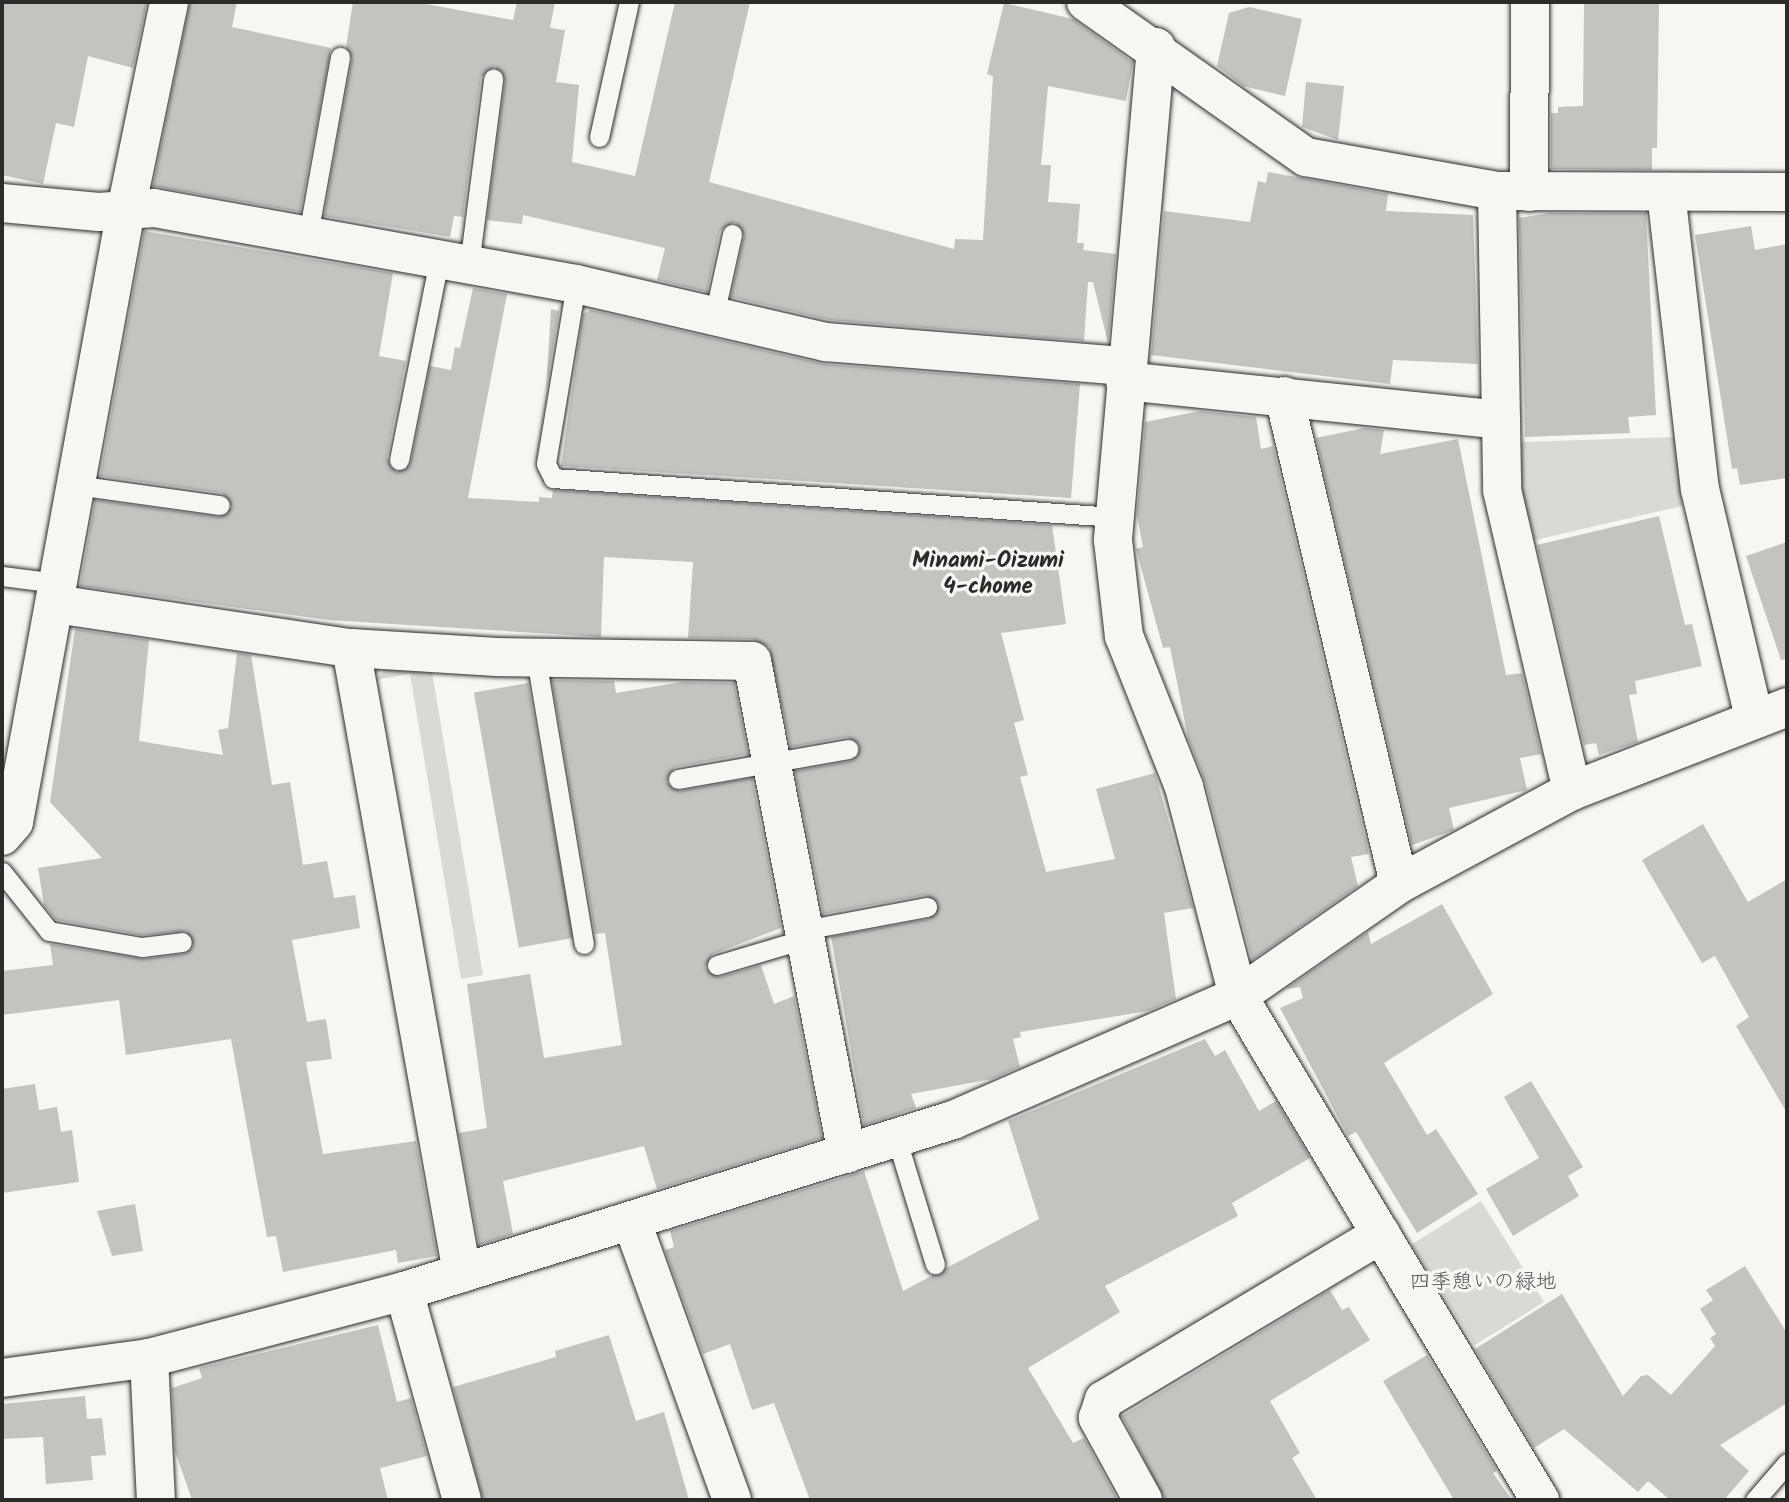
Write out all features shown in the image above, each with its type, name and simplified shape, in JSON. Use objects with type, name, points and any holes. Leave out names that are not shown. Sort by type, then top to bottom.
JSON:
[{"type":"street","points":[[2,836],[14,822],[125,210],[169,2]]},
{"type":"street","points":[[1086,2],[1156,47],[1306,157],[1513,191],[1787,191]]},
{"type":"street","points":[[1531,2],[1513,191],[1501,420],[1502,490],[1572,792]]},
{"type":"street","points":[[1156,47],[1125,374],[1115,517],[1124,636],[1184,787],[1238,996],[1540,1500]]},
{"type":"street","points":[[2,1378],[149,1358],[404,1291],[897,1140],[1041,1086],[1238,996],[1399,884],[1572,792],[1771,712],[1700,489],[1666,192]]},
{"type":"street","points":[[2,203],[125,210],[154,208],[576,284],[826,342],[1125,374],[1284,396],[1501,420]]},
{"type":"street","points":[[1284,396],[1399,884]]},
{"type":"street","points":[[56,594],[351,648],[536,658],[752,661],[847,1154]]},
{"type":"street","points":[[351,648],[462,1273]]},
{"type":"street","points":[[632,1222],[732,1500]]},
{"type":"street","points":[[1143,1500],[1097,1419],[1104,1400],[1381,1234]]},
{"type":"street","points":[[404,1291],[462,1500]]},
{"type":"street","points":[[149,1358],[156,1500]]},
{"type":"lane","points":[[598,137],[629,2]]},
{"type":"lane","points":[[308,235],[340,57]]},
{"type":"lane","points":[[398,460],[454,262],[492,79]]},
{"type":"lane","points":[[714,316],[733,234]]},
{"type":"lane","points":[[576,284],[546,464],[553,478],[1115,517]]},
{"type":"lane","points":[[75,485],[220,505]]},
{"type":"lane","points":[[2,576],[56,594]]},
{"type":"lane","points":[[536,658],[584,944]]},
{"type":"lane","points":[[678,779],[848,749]]},
{"type":"lane","points":[[2,872],[49,931],[142,947],[182,942]]},
{"type":"lane","points":[[717,965],[805,936],[820,927],[927,907]]},
{"type":"lane","points":[[897,1140],[935,1264]]},
{"type":"lane","points":[[1755,1500],[1787,1464]]},
{"type":"green space","points":[[1674,437],[1682,506],[1535,540],[1522,491],[1521,442]]},
{"type":"green space","points":[[391,664],[431,666],[483,975],[461,979],[410,674],[375,680]]},
{"type":"green space","name":"四季憩いの緑地","points":[[1481,1201],[1544,1302],[1475,1345],[1411,1244]]},
{"type":"building","points":[[2,2],[147,2],[133,68],[88,56],[74,127],[56,123],[43,184],[2,175]]},
{"type":"building","points":[[190,2],[237,2],[232,27],[331,48],[300,212],[153,186]]},
{"type":"building","points":[[353,2],[415,2],[513,20],[517,2],[555,2],[550,28],[565,30],[556,82],[579,85],[572,162],[635,176],[675,2],[750,2],[709,182],[954,249],[955,239],[983,240],[993,76],[987,74],[1004,3],[1073,19],[1133,62],[1126,101],[1048,86],[1041,165],[1051,165],[1048,202],[1080,204],[1077,243],[1084,243],[1083,250],[1116,254],[1108,343],[1093,282],[1088,282],[1084,341],[829,320],[731,297],[744,236],[735,222],[720,231],[707,292],[657,280],[665,248],[523,215],[522,224],[487,220],[505,81],[495,67],[481,77],[463,217],[454,216],[450,237],[324,216],[352,59],[346,47]]},
{"type":"building","points":[[1584,2],[1659,2],[1657,148],[1652,148],[1652,170],[1551,169],[1551,113],[1558,113],[1558,107],[1583,106]]},
{"type":"building","points":[[1249,7],[1302,19],[1285,96],[1243,86],[1217,66],[1229,13]]},
{"type":"building","points":[[1306,82],[1344,86],[1338,140],[1302,127]]},
{"type":"building","points":[[1268,172],[1388,194],[1386,211],[1473,215],[1478,364],[1393,360],[1390,384],[1151,355],[1164,211],[1250,222],[1258,181],[1266,183]]},
{"type":"building","points":[[1549,213],[1646,213],[1656,415],[1628,417],[1630,433],[1525,437],[1519,218]]},
{"type":"building","points":[[1751,226],[1755,250],[1787,244],[1787,478],[1740,485],[1737,468],[1732,469],[1695,235]]},
{"type":"building","points":[[144,231],[393,273],[379,356],[406,361],[387,458],[397,472],[411,462],[430,366],[451,370],[455,347],[460,348],[473,288],[507,294],[468,498],[539,502],[539,497],[552,498],[553,490],[1052,525],[1066,624],[1001,633],[1024,720],[1014,723],[1028,775],[1020,777],[1046,872],[1115,859],[1096,789],[1155,773],[1193,908],[1164,913],[1176,999],[1148,1011],[1020,1032],[1021,1037],[1013,1039],[1020,1067],[992,1079],[911,1094],[916,1108],[864,1125],[831,937],[929,919],[939,904],[925,895],[823,914],[795,771],[851,761],[860,746],[847,737],[791,747],[769,647],[752,639],[688,638],[693,562],[604,557],[601,637],[328,620],[80,586],[95,500],[218,517],[232,507],[222,493],[100,476]]},
{"type":"building","points":[[551,309],[559,311],[546,391]]},
{"type":"building","points":[[591,310],[824,364],[1080,384],[1071,498],[561,466],[583,314]]},
{"type":"building","points":[[1200,411],[1256,417],[1261,449],[1273,446],[1369,854],[1351,857],[1358,886],[1252,960],[1205,781],[1188,738],[1170,647],[1163,648],[1136,549],[1143,547],[1137,516],[1145,422]]},
{"type":"building","points":[[1364,428],[1384,430],[1380,454],[1458,439],[1506,675],[1522,673],[1541,754],[1520,758],[1527,790],[1449,808],[1454,830],[1412,845],[1316,438]]},
{"type":"building","points":[[1659,516],[1685,625],[1692,624],[1702,666],[1635,681],[1637,694],[1629,695],[1638,742],[1599,755],[1596,743],[1584,745],[1537,545]]},
{"type":"building","points":[[1787,542],[1787,659],[1781,660],[1746,556]]},
{"type":"building","points":[[75,629],[149,640],[139,741],[223,755],[218,730],[228,728],[237,653],[251,655],[272,785],[290,782],[303,865],[327,861],[334,898],[355,895],[360,928],[292,940],[307,1022],[326,1019],[332,1059],[306,1062],[323,1154],[416,1141],[437,1256],[398,1263],[396,1250],[283,1272],[276,1236],[267,1237],[231,1039],[126,1055],[119,1000],[2,1015],[2,971],[53,965],[50,944],[143,959],[184,954],[193,946],[186,931],[142,935],[56,920],[44,905],[38,868],[102,858],[50,802]]},
{"type":"building","points":[[552,680],[614,681],[616,693],[682,682],[734,683],[748,754],[675,767],[666,782],[680,791],[752,778],[781,928],[713,954],[705,968],[720,977],[761,965],[774,1004],[794,996],[822,1138],[657,1189],[644,1146],[503,1181],[513,1234],[479,1245],[459,1133],[487,1128],[467,984],[530,974],[544,1058],[622,1045],[605,933],[595,934]]},
{"type":"building","points":[[528,683],[573,938],[519,948],[474,693]]},
{"type":"building","points":[[1703,824],[1748,902],[1787,879],[1787,1113],[1736,1026],[1749,1017],[1715,956],[1702,963],[1642,860]]},
{"type":"building","points":[[1442,904],[1493,994],[1384,1063],[1427,1135],[1436,1129],[1478,1194],[1417,1233],[1356,1132],[1348,1136],[1280,1008],[1303,998],[1300,987],[1286,989],[1368,932],[1371,944]]},
{"type":"building","points":[[1205,1039],[1215,1056],[1225,1050],[1259,1111],[1276,1101],[1310,1158],[1232,1203],[1238,1216],[1105,1286],[1120,1312],[1028,1368],[1073,1443],[1084,1438],[1118,1500],[810,1500],[774,1403],[752,1410],[730,1344],[703,1354],[665,1250],[674,1247],[670,1231],[864,1171],[903,1291],[1039,1219],[1008,1121]]},
{"type":"building","points":[[1531,1081],[1583,1167],[1568,1176],[1579,1196],[1513,1236],[1486,1189],[1539,1158],[1504,1097]]},
{"type":"building","points":[[35,1084],[39,1110],[57,1107],[61,1132],[72,1130],[79,1182],[2,1193],[2,1089]]},
{"type":"building","points":[[135,1204],[143,1251],[112,1256],[97,1211]]},
{"type":"building","points":[[1745,1266],[1787,1333],[1787,1403],[1720,1445],[1749,1471],[1724,1500],[1670,1500],[1648,1481],[1638,1492],[1564,1429],[1534,1448],[1475,1349],[1562,1294],[1623,1396],[1641,1376],[1648,1375],[1671,1395],[1715,1346],[1710,1338],[1716,1334],[1700,1309],[1713,1300],[1706,1290]]},
{"type":"building","points":[[1330,1290],[1342,1310],[1349,1307],[1370,1340],[1270,1401],[1300,1453],[1292,1458],[1317,1500],[1165,1500],[1122,1416]]},
{"type":"building","points":[[378,1325],[397,1402],[411,1398],[427,1456],[380,1468],[388,1500],[192,1500],[175,1451],[172,1388],[202,1378],[199,1368]]},
{"type":"building","points":[[609,1335],[636,1421],[664,1412],[689,1500],[483,1500],[453,1387],[556,1357],[555,1351]]},
{"type":"building","points":[[1427,1355],[1497,1471],[1493,1473],[1512,1500],[1454,1500],[1383,1381]]},
{"type":"building","points":[[85,1396],[87,1419],[102,1418],[106,1455],[91,1456],[93,1480],[46,1484],[43,1437],[2,1439],[2,1404]]},
{"type":"district","name":"Minami-Oizumi 4-chome","points":[[988,574]]}]
